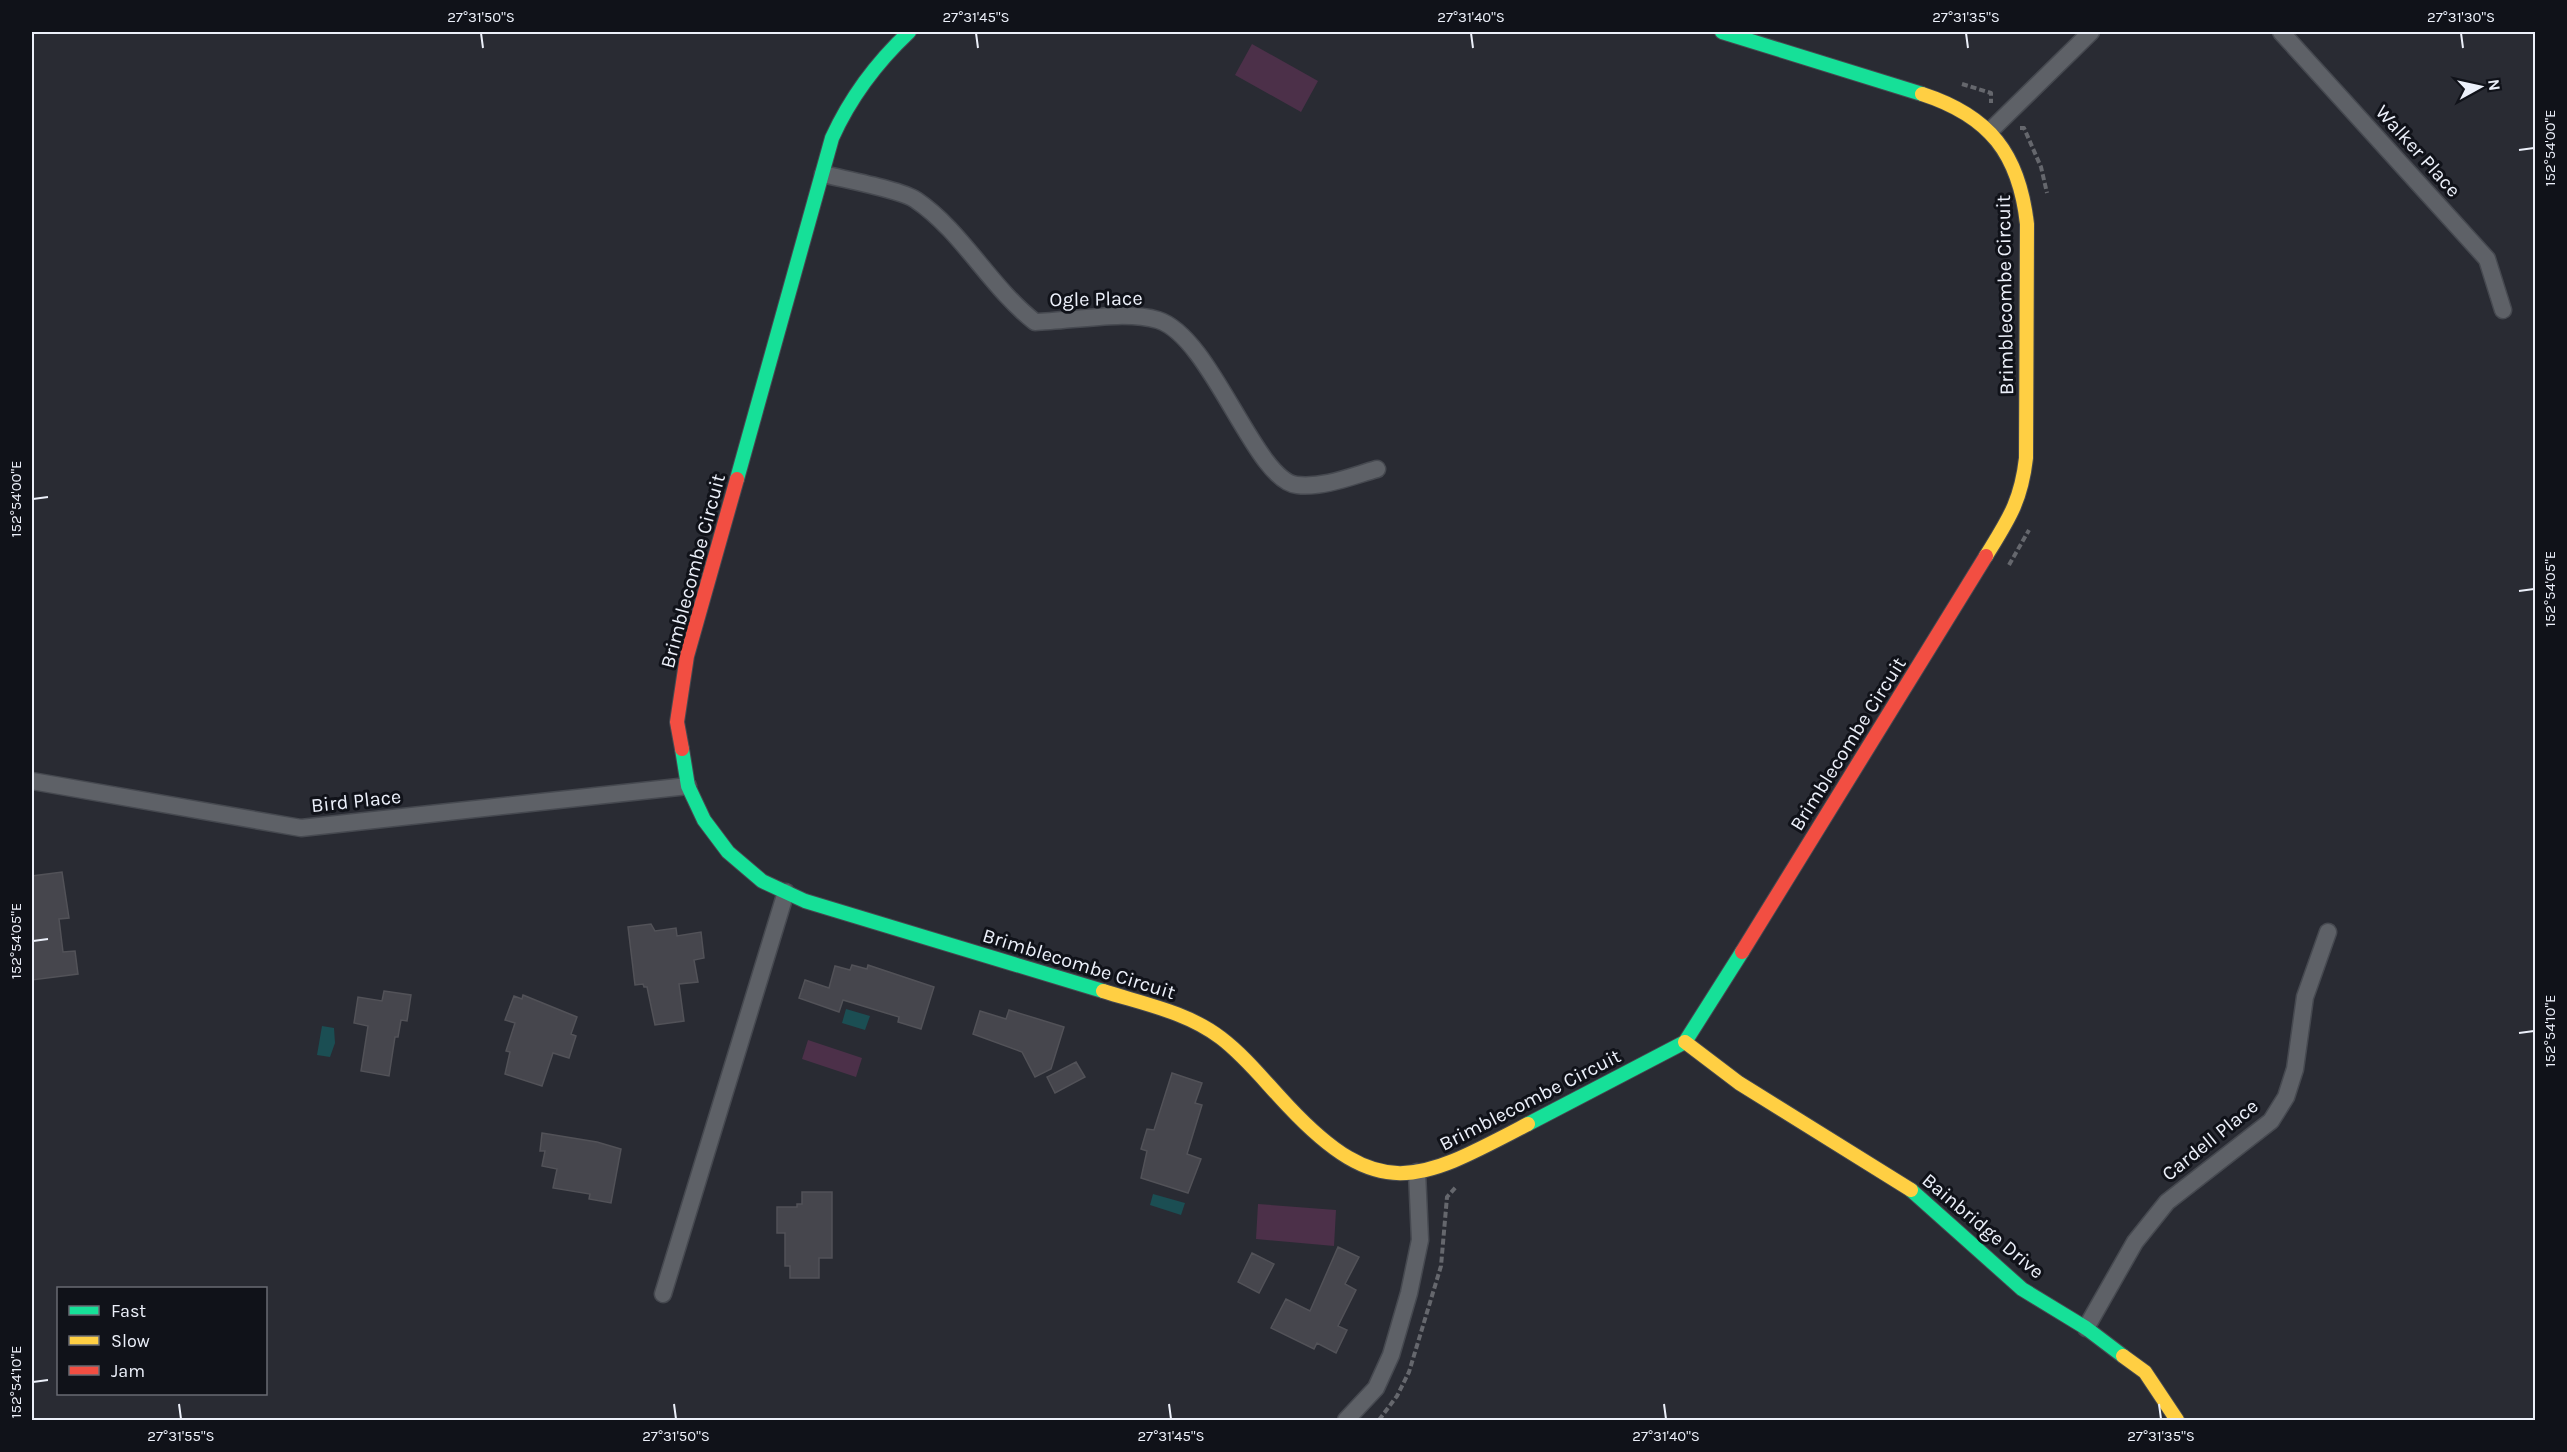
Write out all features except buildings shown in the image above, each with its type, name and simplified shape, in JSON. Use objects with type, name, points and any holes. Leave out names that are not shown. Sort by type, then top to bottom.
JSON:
[{"type":"street","name":"Brimblecombe Circuit","points":[[909,32],[881,58],[857,87],[832,138],[687,656],[677,722],[688,786],[704,820],[728,852],[762,882],[817,904],[1181,1015],[1210,1029],[1235,1049],[1316,1134],[1343,1154],[1366,1167],[1394,1174],[1417,1172],[1455,1163],[1685,1042],[2016,507],[2023,485],[2026,458],[2027,224],[2024,192],[2016,165],[2005,147],[1973,117],[1950,103],[1722,32]]},
{"type":"street","points":[[1990,131],[2091,32]]},
{"type":"street","name":"Walker Place","points":[[2281,32],[2487,259],[2503,310]]},
{"type":"street","name":"Ogle Place","points":[[823,174],[914,198],[938,217],[1011,304],[1035,322],[1138,316],[1160,321],[1180,331],[1278,476],[1294,485],[1320,484],[1377,469]]},
{"type":"street","name":"Bird Place","points":[[32,781],[301,828],[688,786]]},
{"type":"street","points":[[663,1294],[786,892]]},
{"type":"street","name":"Cardell Place","points":[[2086,1328],[2135,1242],[2167,1202],[2271,1121],[2286,1097],[2295,1069],[2305,997],[2328,932]]},
{"type":"street","name":"Bainbridge Drive","points":[[1685,1042],[1739,1083],[1917,1194],[2022,1289],[2086,1328],[2145,1372],[2177,1420]]},
{"type":"street","points":[[1346,1420],[1376,1388],[1391,1355],[1409,1293],[1420,1240],[1417,1172]]},
{"type":"path","points":[[1379,1420],[1398,1396],[1409,1372],[1441,1266],[1447,1197],[1460,1184]]},
{"type":"shaded area","points":[[1252,44],[1318,81],[1301,112],[1235,75]]},
{"type":"shaded area","points":[[808,1040],[862,1058],[856,1077],[802,1059]]},
{"type":"shaded area","points":[[1258,1204],[1336,1210],[1334,1246],[1256,1239]]},
{"type":"water","points":[[846,1009],[870,1016],[865,1030],[842,1023]]},
{"type":"water","points":[[322,1026],[334,1028],[335,1043],[330,1057],[317,1055]]},
{"type":"water","points":[[1153,1194],[1185,1203],[1181,1215],[1150,1205]]},
{"type":"traffic: fast","points":[[737,479],[832,138],[847,108],[865,81],[909,32]]},
{"type":"traffic: fast","points":[[1722,32],[1922,94]]},
{"type":"traffic: fast","points":[[682,749],[688,786],[704,820],[728,852],[762,881],[805,901],[1103,991]]},
{"type":"traffic: fast","points":[[1528,1124],[1685,1042],[1742,952]]},
{"type":"traffic: fast","points":[[1911,1190],[2022,1289],[2086,1328],[2123,1356]]},
{"type":"traffic: slow","points":[[1922,94],[1966,114],[1983,126],[1997,141],[2017,177],[2027,224],[2026,458],[2017,499],[1986,556]]},
{"type":"traffic: slow","points":[[1103,991],[1180,1015],[1208,1029],[1239,1053],[1288,1106],[1321,1137],[1350,1158],[1377,1170],[1403,1173],[1430,1169],[1458,1159],[1528,1124]]},
{"type":"traffic: slow","points":[[1685,1042],[1739,1083],[1911,1190]]},
{"type":"traffic: slow","points":[[2123,1356],[2145,1372],[2177,1420]]},
{"type":"traffic: jam","points":[[682,749],[677,722],[687,656],[737,479]]},
{"type":"traffic: jam","points":[[1742,952],[1986,556]]}]
